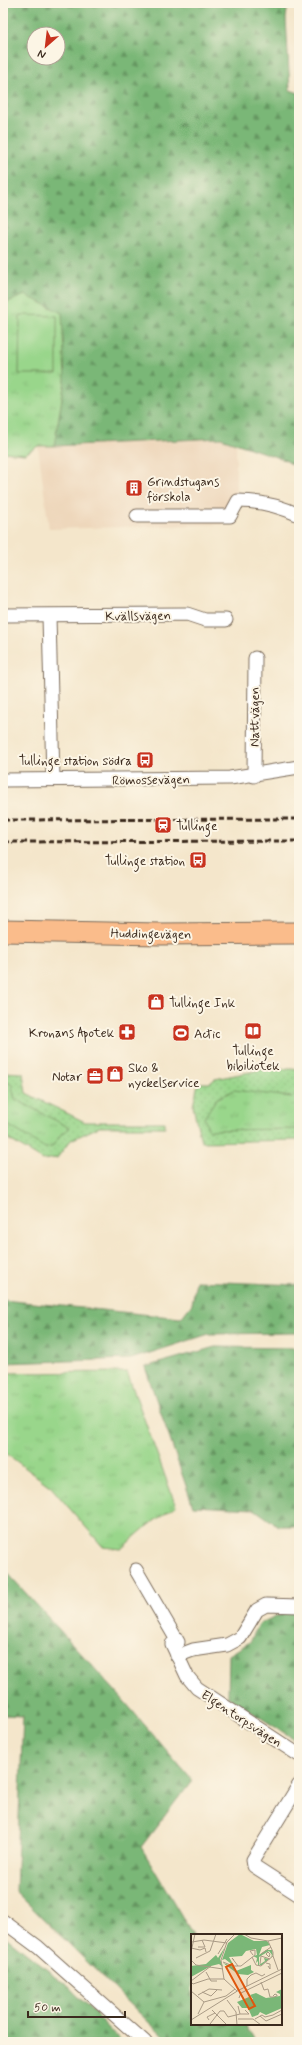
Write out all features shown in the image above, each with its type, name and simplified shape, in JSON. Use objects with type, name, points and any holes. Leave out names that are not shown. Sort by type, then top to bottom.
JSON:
[{"type":"main road","name":"Huddingevägen","points":[[3,931],[159,934],[299,933]]},
{"type":"street","points":[[138,516],[230,516],[238,501],[256,501],[286,509],[299,515]]},
{"type":"street","name":"Kvällsvägen","points":[[3,615],[49,616],[187,614],[205,620],[226,620]]},
{"type":"street","points":[[49,616],[53,779]]},
{"type":"street","name":"Nattvägen","points":[[254,776],[255,658]]},
{"type":"street","name":"Römossevägen","points":[[3,780],[214,779],[254,776],[299,767]]},
{"type":"street","name":"Elgentorpsvägen","points":[[136,1570],[178,1642],[172,1644],[187,1676],[197,1688],[299,1755]]},
{"type":"street","points":[[177,1656],[193,1650],[227,1645],[240,1638],[257,1610],[266,1605],[299,1606]]},
{"type":"street","points":[[299,1785],[253,1860],[254,1866],[299,1895]]},
{"type":"street","points":[[3,1921],[38,1947],[145,2042]]},
{"type":"shaded area","points":[[221,438],[236,443],[236,524],[49,529],[38,446]]},
{"type":"green space","points":[[3,3],[288,3],[286,18],[290,90],[299,93],[299,469],[285,460],[221,438],[54,446],[65,380],[25,295],[3,304]]},
{"type":"green space","points":[[25,295],[62,313],[65,380],[54,446],[38,446],[25,454],[3,452],[3,304]]},
{"type":"green space","points":[[20,315],[57,316],[57,374],[19,374]]},
{"type":"green space","points":[[265,1069],[299,1069],[299,1140],[201,1142],[193,1106],[198,1083],[210,1083],[215,1079]]},
{"type":"green space","points":[[3,1072],[23,1073],[26,1093],[85,1122],[165,1122],[165,1127],[99,1127],[71,1140],[57,1158],[43,1160],[3,1136]]},
{"type":"green space","points":[[3,1082],[11,1083],[15,1099],[70,1128],[62,1133],[52,1147],[45,1148],[3,1122]]},
{"type":"green space","points":[[234,1090],[291,1097],[299,1095],[299,1129],[209,1130],[204,1118],[216,1099]]},
{"type":"green space","points":[[196,1281],[299,1285],[299,1333],[209,1334],[131,1359],[3,1363],[3,1300],[181,1318],[192,1304]]},
{"type":"green space","points":[[215,1347],[299,1348],[299,1526],[278,1526],[254,1509],[193,1506],[145,1367]]},
{"type":"green space","points":[[127,1372],[176,1506],[147,1526],[121,1549],[103,1547],[51,1487],[3,1451],[3,1373]]},
{"type":"green space","points":[[3,1568],[118,1694],[192,1780],[141,1847],[192,1934],[191,1934],[191,2025],[246,2025],[256,2042],[169,2042],[16,1892],[23,1716],[3,1715]]},
{"type":"green space","points":[[299,1605],[299,1731],[294,1739],[228,1697],[229,1655],[250,1642],[259,1624]]},
{"type":"green space","points":[[3,1935],[69,1987],[122,2042],[3,2042]]},
{"type":"railway","points":[[3,820],[299,819]]},
{"type":"railway","points":[[3,842],[299,841]]},
{"type":"place","name":"Grindstugans förskola","points":[[134,488]]},
{"type":"place","name":"Tullinge station södra","points":[[145,760]]},
{"type":"place","name":"Tullinge","points":[[163,825]]},
{"type":"place","name":"Tullinge station","points":[[198,860]]},
{"type":"place","name":"Tullinge Ink","points":[[156,1002]]},
{"type":"place","name":"Tullinge bibiliotek","points":[[253,1031]]},
{"type":"place","name":"Kronans Apotek","points":[[127,1032]]},
{"type":"place","name":"Actic","points":[[181,1033]]},
{"type":"place","name":"Sko & nyckelservice","points":[[115,1074]]},
{"type":"place","name":"Notar","points":[[95,1076]]}]
